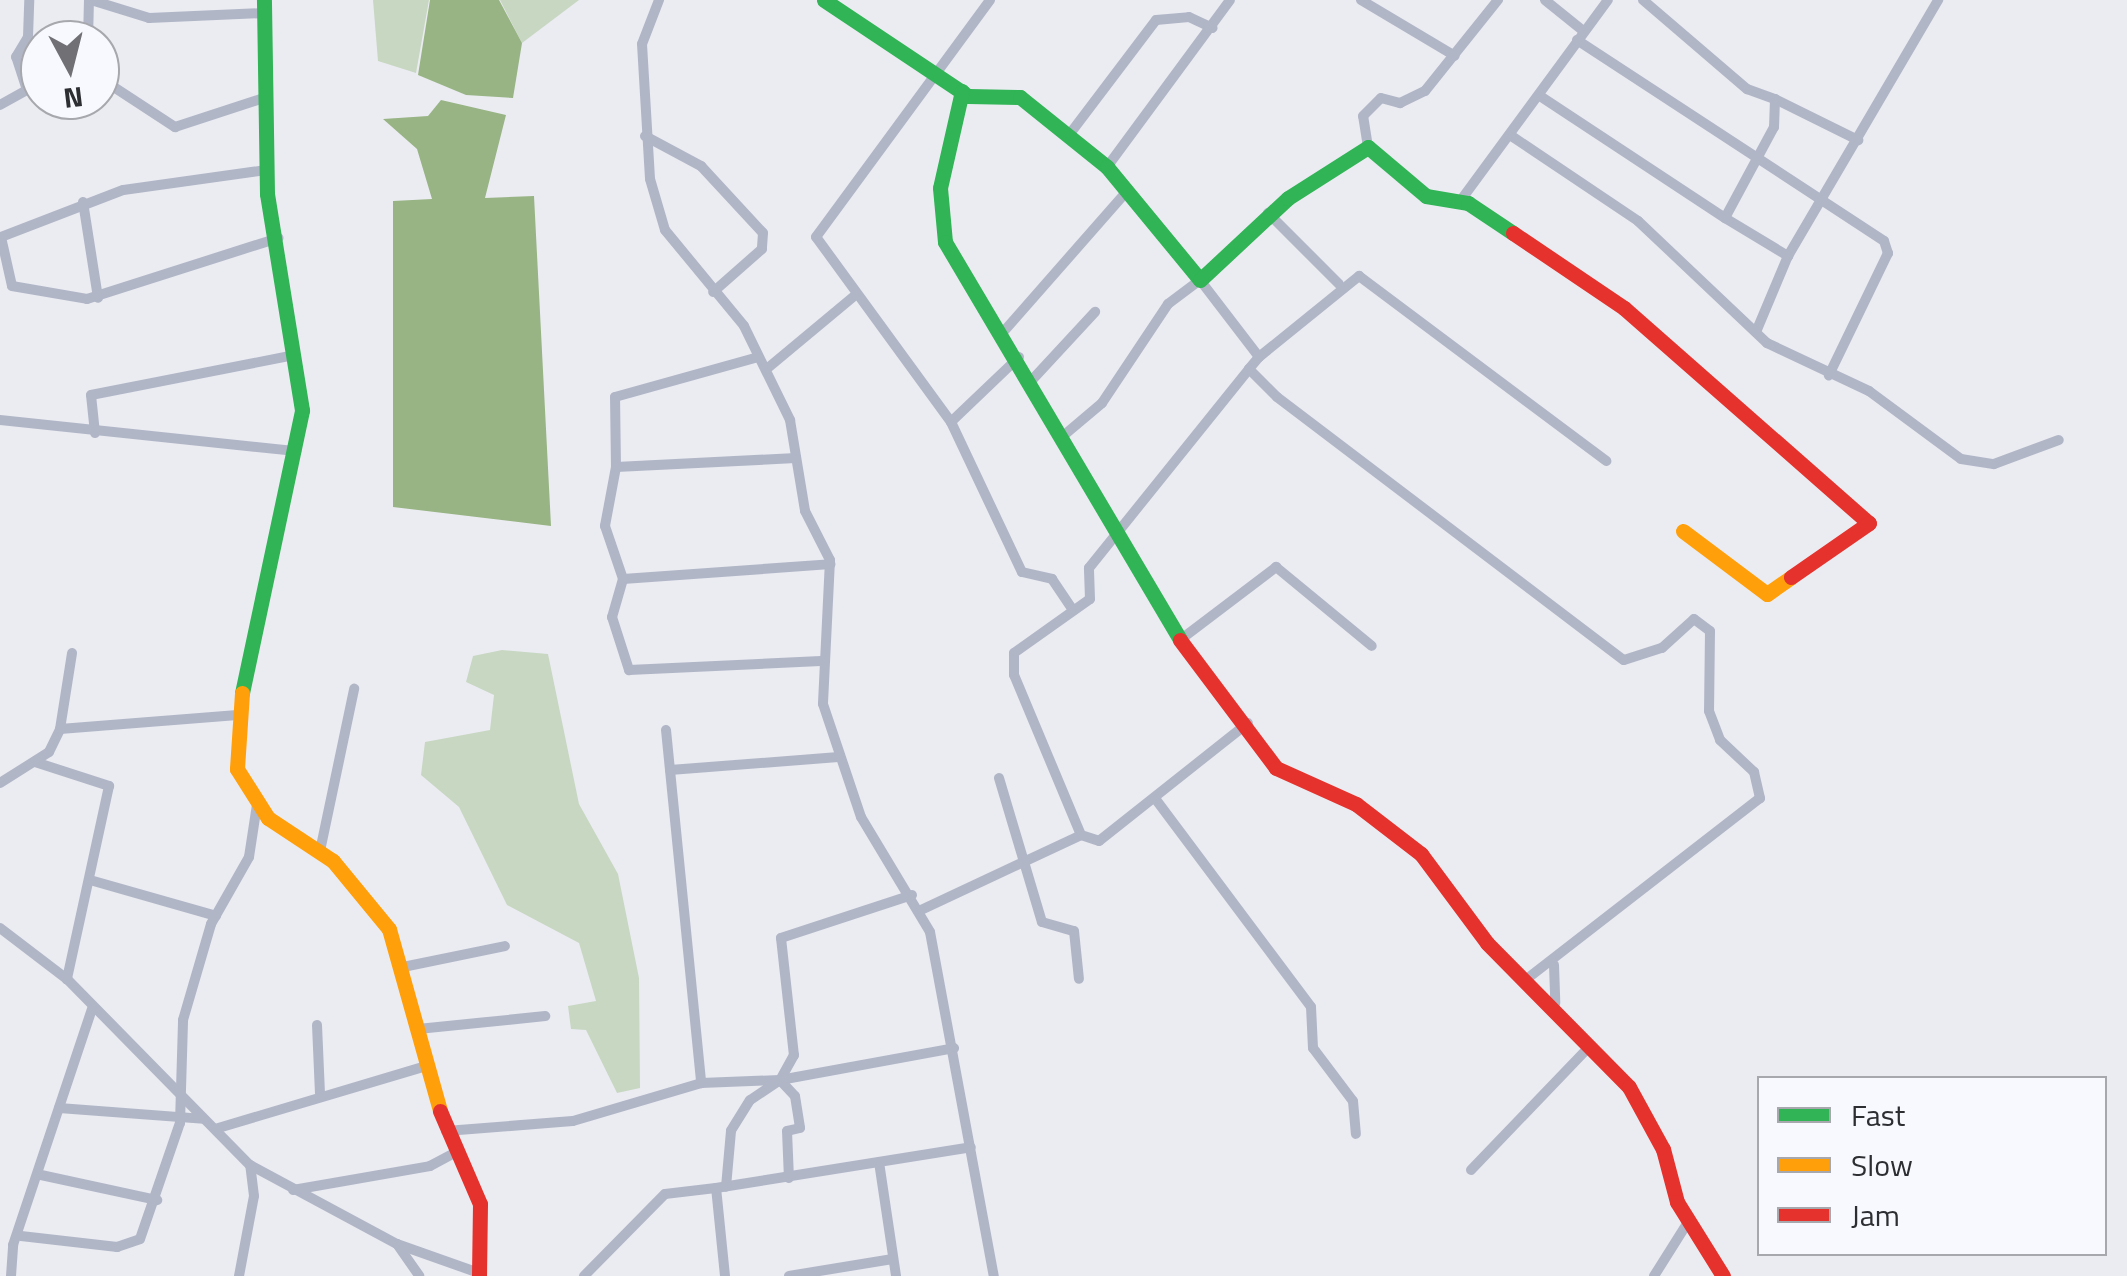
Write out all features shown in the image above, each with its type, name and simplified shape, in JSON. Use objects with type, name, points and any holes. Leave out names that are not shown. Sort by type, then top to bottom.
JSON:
[{"type":"street","points":[[0,105],[26,90],[16,57],[28,38],[29,0]]},
{"type":"street","points":[[0,928],[66,979],[92,1010],[250,1165],[397,1244],[479,1275],[480,1204],[446,1131],[403,967],[378,906],[320,851],[282,829],[257,805],[237,769],[237,715],[297,451],[296,354],[266,170],[265,6],[149,18],[90,0]]},
{"type":"street","points":[[658,0],[642,44],[645,136],[665,230],[768,367],[796,458],[805,511],[830,564],[820,661],[838,757],[861,817],[921,910],[954,1048],[994,1276]]},
{"type":"street","points":[[824,0],[848,5],[934,75],[962,91],[1020,97],[1108,166],[1259,357]]},
{"type":"street","points":[[990,0],[816,237],[853,297],[951,422],[1022,572],[1052,579],[1073,610]]},
{"type":"street","points":[[1108,166],[1230,0]]},
{"type":"street","points":[[1361,0],[1455,56]]},
{"type":"street","points":[[1498,0],[1425,91],[1400,103],[1381,98],[1363,116],[1368,146],[1426,196],[1461,200],[1624,308],[1868,522],[1767,594],[1683,531]]},
{"type":"street","points":[[1546,0],[1580,35],[1753,159],[1823,198],[1888,252],[1828,374]]},
{"type":"street","points":[[1461,200],[1512,137],[1608,0]]},
{"type":"street","points":[[1643,0],[1747,89],[1858,140]]},
{"type":"street","points":[[1756,332],[1788,256],[1938,0]]},
{"type":"street","points":[[1069,134],[1156,20],[1189,17],[1213,28]]},
{"type":"street","points":[[120,91],[175,127],[268,96]]},
{"type":"street","points":[[962,91],[939,222],[1005,330],[1180,640],[1249,722],[1284,774],[1356,804],[1422,854],[1487,943],[1555,1003],[1641,1105],[1688,1222],[1723,1276]]},
{"type":"street","points":[[1540,96],[1788,256]]},
{"type":"street","points":[[1725,218],[1753,159],[1774,127],[1775,99]]},
{"type":"street","points":[[645,136],[701,166],[763,234],[762,249],[713,292]]},
{"type":"street","points":[[1512,137],[1638,221],[1756,332],[1828,374],[1869,391],[1976,466],[2059,440]]},
{"type":"street","points":[[1063,436],[1120,380],[1168,304],[1200,280],[1268,213],[1368,146]]},
{"type":"street","points":[[266,170],[176,178],[83,202],[1,237],[12,286],[98,298],[278,238]]},
{"type":"street","points":[[1005,330],[1127,191]]},
{"type":"street","points":[[83,202],[98,298]]},
{"type":"street","points":[[1268,213],[1339,284]]},
{"type":"street","points":[[1249,722],[1157,801],[1099,841],[1082,834],[1014,675],[1014,653],[1090,600],[1090,568],[1118,530],[1259,357],[1339,284],[1371,282],[1606,461]]},
{"type":"street","points":[[768,367],[853,297]]},
{"type":"street","points":[[1032,380],[1095,312]]},
{"type":"street","points":[[96,433],[90,395],[296,354]]},
{"type":"street","points":[[758,357],[614,397],[616,467],[606,526],[623,579],[612,617],[629,670],[820,661]]},
{"type":"street","points":[[951,422],[1019,357]]},
{"type":"street","points":[[1249,370],[1371,474],[1624,660],[1662,648],[1694,620],[1714,640],[1708,711],[1720,740],[1760,782],[1760,798],[1554,966],[1527,978]]},
{"type":"street","points":[[0,420],[297,451]]},
{"type":"street","points":[[616,467],[796,458]]},
{"type":"street","points":[[623,579],[830,564]]},
{"type":"street","points":[[1180,640],[1276,566],[1372,646]]},
{"type":"street","points":[[0,783],[35,762],[60,729],[72,653]]},
{"type":"street","points":[[320,851],[354,689]]},
{"type":"street","points":[[60,729],[237,715]]},
{"type":"street","points":[[666,730],[701,1083]]},
{"type":"street","points":[[670,770],[838,757]]},
{"type":"street","points":[[35,762],[109,786],[66,979]]},
{"type":"street","points":[[998,778],[1042,922],[1074,931],[1079,979]]},
{"type":"street","points":[[1157,801],[1311,1007],[1313,1048],[1352,1101],[1356,1134]]},
{"type":"street","points":[[22,1236],[127,1247],[157,1200],[180,1124],[178,1096],[184,1020],[216,916],[254,836],[257,805]]},
{"type":"street","points":[[254,836],[282,829]]},
{"type":"street","points":[[921,910],[1082,834]]},
{"type":"street","points":[[90,880],[216,916]]},
{"type":"street","points":[[725,1276],[721,1188],[731,1132],[750,1100],[780,1080],[794,1055],[781,938],[912,895]]},
{"type":"street","points":[[403,967],[506,946]]},
{"type":"street","points":[[1554,966],[1555,1003]]},
{"type":"street","points":[[12,1276],[59,1108],[92,1010]]},
{"type":"street","points":[[418,1030],[545,1016]]},
{"type":"street","points":[[317,1025],[320,1093]]},
{"type":"street","points":[[1471,1170],[1590,1046]]},
{"type":"street","points":[[446,1131],[574,1121],[701,1083],[780,1080],[954,1048]]},
{"type":"street","points":[[214,1128],[320,1093],[426,1066]]},
{"type":"street","points":[[780,1080],[796,1096],[800,1128],[786,1131],[789,1178]]},
{"type":"street","points":[[59,1108],[180,1124],[204,1119]]},
{"type":"street","points":[[584,1276],[665,1194],[789,1178],[971,1147]]},
{"type":"street","points":[[292,1190],[430,1166],[456,1152]]},
{"type":"street","points":[[879,1162],[896,1276]]},
{"type":"street","points":[[238,1276],[254,1196],[250,1165]]},
{"type":"street","points":[[41,1174],[157,1200]]},
{"type":"street","points":[[1654,1276],[1688,1222]]},
{"type":"street","points":[[397,1244],[419,1276]]},
{"type":"street","points":[[789,1276],[893,1259]]},
{"type":"shaded area","points":[[373,0],[429,0],[416,73],[378,61]]},
{"type":"shaded area","points":[[430,0],[499,0],[522,43],[513,98],[466,95],[418,75]]},
{"type":"shaded area","points":[[500,0],[579,0],[522,43]]},
{"type":"shaded area","points":[[441,100],[506,115],[485,198],[534,196],[551,526],[393,507],[393,201],[432,199],[417,149],[383,119],[428,116]]},
{"type":"shaded area","points":[[502,650],[548,654],[579,804],[618,874],[639,978],[640,1088],[617,1093],[586,1030],[571,1029],[568,1006],[596,1001],[579,943],[507,905],[459,807],[421,775],[425,742],[490,730],[494,695],[466,682],[473,656]]},
{"type":"traffic: fast","points":[[242,693],[302,410],[267,194],[264,0]]},
{"type":"traffic: fast","points":[[824,0],[968,96],[1020,97],[1107,167],[1200,280],[1288,198],[1368,147],[1426,196],[1468,203],[1513,233]]},
{"type":"traffic: fast","points":[[962,91],[940,188],[945,242],[1180,640]]},
{"type":"traffic: slow","points":[[1683,531],[1767,594],[1791,577]]},
{"type":"traffic: slow","points":[[242,693],[237,769],[268,818],[333,861],[389,929],[440,1111]]},
{"type":"traffic: jam","points":[[1513,233],[1624,308],[1869,523],[1791,577]]},
{"type":"traffic: jam","points":[[1180,640],[1276,768],[1356,804],[1421,854],[1487,943],[1629,1087],[1663,1149],[1677,1202],[1723,1276]]},
{"type":"traffic: jam","points":[[440,1111],[480,1204],[479,1276]]}]
